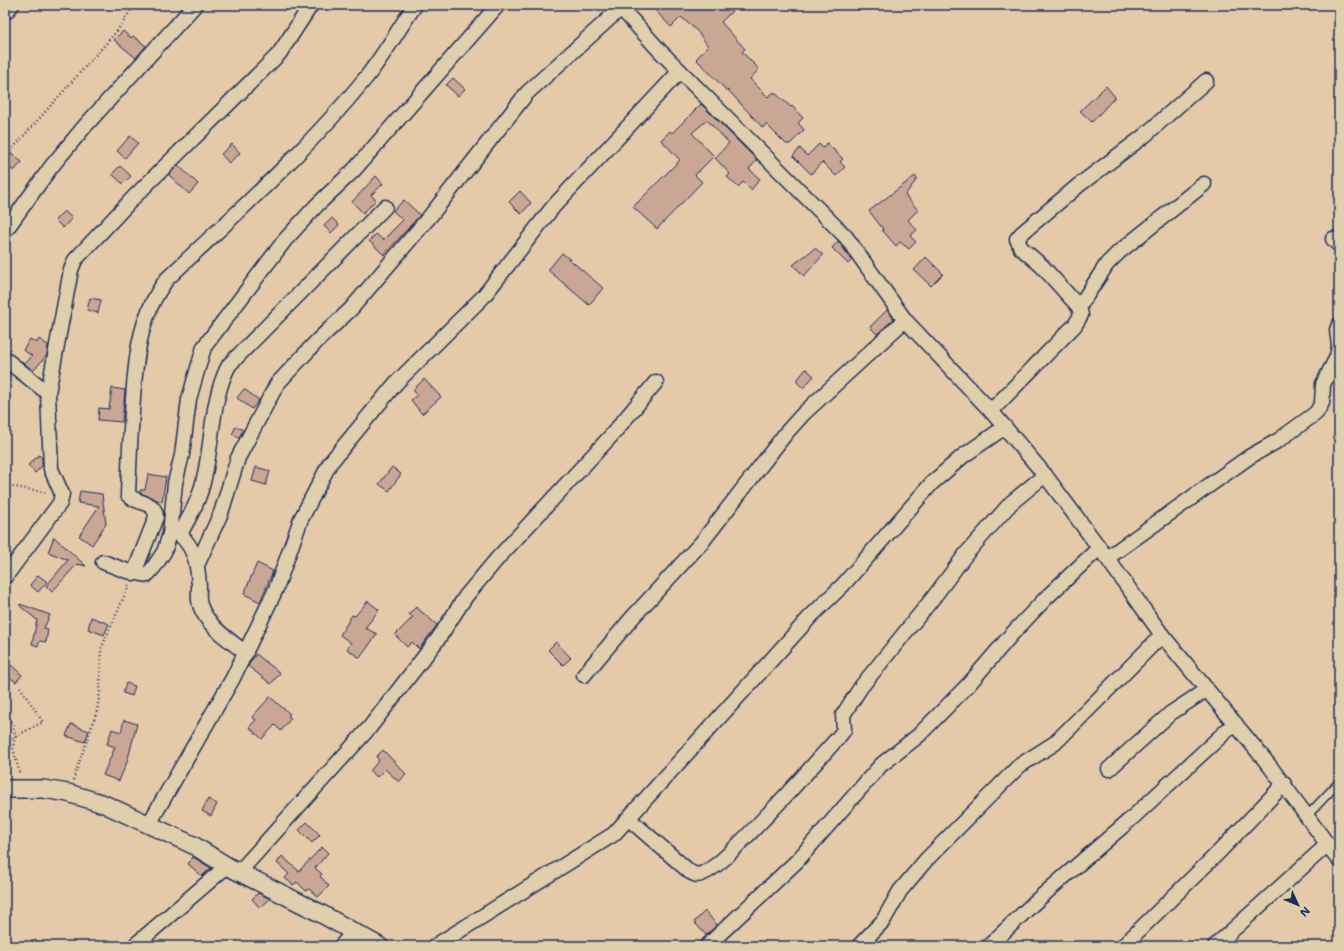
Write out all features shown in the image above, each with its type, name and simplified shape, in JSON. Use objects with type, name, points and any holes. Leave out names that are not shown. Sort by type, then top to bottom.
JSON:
[{"type":"street","points":[[5,13],[12,5]]},
{"type":"street","points":[[5,577],[60,503],[62,494],[51,469],[48,393],[71,270],[75,260],[134,197],[279,54],[311,5]]},
{"type":"street","points":[[134,573],[156,517],[156,511],[153,506],[132,500],[128,495],[128,473],[136,357],[141,333],[160,288],[167,279],[228,224],[324,128],[381,58],[415,5]]},
{"type":"street","points":[[246,653],[226,638],[202,611],[199,603],[198,563],[193,552],[175,531],[175,483],[182,455],[189,399],[204,347],[286,240],[317,205],[354,170],[498,5]]},
{"type":"street","points":[[198,563],[222,513],[238,458],[278,384],[318,340],[351,309],[421,227],[527,93],[619,6],[680,71],[846,237],[906,320],[991,411],[1045,475],[1162,636],[1284,784],[1339,860]]},
{"type":"street","points":[[5,231],[51,167],[189,7]]},
{"type":"street","points":[[149,824],[246,653],[276,589],[302,519],[330,463],[396,383],[483,297],[553,207],[680,71]]},
{"type":"street","points":[[991,411],[1075,325],[1081,315],[1079,307],[1042,266],[1021,248],[1017,239],[1060,200],[1144,136],[1206,81]]},
{"type":"street","points":[[1079,307],[1111,260],[1204,184]]},
{"type":"street","points":[[103,562],[134,573],[146,575],[154,567],[175,531],[195,508],[204,479],[219,388],[229,365],[385,207]]},
{"type":"street","points":[[584,675],[632,618],[702,542],[765,458],[804,413],[906,320]]},
{"type":"street","points":[[707,946],[797,861],[881,765],[918,736],[969,684],[1011,635],[1042,602],[1103,553],[1249,457],[1279,440],[1316,413],[1322,403],[1323,384],[1337,357],[1339,346],[1337,330],[1339,325]]},
{"type":"street","points":[[5,359],[48,393]]},
{"type":"street","points":[[134,946],[234,869],[370,727],[438,639],[466,596],[497,558],[611,436],[656,382]]},
{"type":"street","points":[[435,946],[614,834],[811,616],[843,584],[932,483],[963,456],[1005,427]]},
{"type":"street","points":[[629,819],[695,875],[701,874],[710,869],[729,854],[837,739],[844,730],[843,715],[861,687],[933,598],[966,554],[1011,503],[1045,475]]},
{"type":"street","points":[[858,946],[883,921],[900,891],[910,877],[942,844],[1019,766],[1055,743],[1162,636]]},
{"type":"street","points":[[1109,770],[1171,713],[1206,690]]},
{"type":"street","points":[[989,946],[1035,902],[1132,818],[1235,723]]},
{"type":"street","points":[[1123,946],[1219,852],[1284,784]]},
{"type":"street","points":[[5,789],[43,789],[68,793],[104,804],[193,845],[234,869],[318,912],[353,933],[379,946]]},
{"type":"street","points":[[1215,946],[1328,844]]},
{"type":"street","points":[[341,946],[353,933]]},
{"type":"lane","points":[[1307,816],[1339,782]]},
{"type":"path","points":[[5,157],[117,31],[134,5]]},
{"type":"path","points":[[5,485],[55,495],[62,494]]},
{"type":"path","points":[[68,793],[97,711],[100,691],[99,658],[102,642],[134,573]]},
{"type":"path","points":[[5,742],[42,722],[20,687]]},
{"type":"path","points":[[5,711],[14,726],[15,737],[12,748],[25,788]]},
{"type":"building","points":[[650,5],[726,5],[732,11],[721,22],[745,49],[742,52],[759,69],[750,79],[768,97],[774,92],[791,107],[792,106],[803,118],[798,123],[804,130],[790,144],[786,144],[766,124],[763,128],[728,90],[727,91],[696,59],[708,46],[697,31],[681,17],[671,27]]},
{"type":"building","points":[[123,31],[131,38],[133,36],[146,46],[136,58],[114,40]]},
{"type":"building","points":[[453,78],[465,89],[458,96],[446,85]]},
{"type":"building","points":[[1106,86],[1115,97],[1092,122],[1080,111]]},
{"type":"building","points":[[701,104],[757,160],[749,169],[760,179],[751,190],[743,182],[738,187],[727,177],[730,174],[715,158],[729,143],[707,120],[692,133],[714,156],[695,175],[702,182],[657,229],[633,207],[680,160],[661,140],[670,131],[672,133]]},
{"type":"building","points":[[130,136],[138,143],[125,158],[117,151]]},
{"type":"building","points":[[827,143],[843,159],[840,162],[845,167],[836,176],[822,162],[811,174],[793,156],[800,148],[807,156],[819,144],[823,148]]},
{"type":"building","points":[[232,144],[240,153],[229,163],[221,154]]},
{"type":"building","points":[[11,153],[22,162],[14,171],[5,164],[5,160]]},
{"type":"building","points":[[178,165],[198,184],[189,194],[169,175]]},
{"type":"building","points":[[120,166],[131,176],[123,184],[112,174]]},
{"type":"building","points":[[376,176],[383,184],[371,195],[376,200],[363,213],[352,202]]},
{"type":"building","points":[[915,176],[917,179],[905,195],[918,210],[908,220],[917,230],[910,236],[916,242],[909,249],[900,242],[896,246],[882,230],[883,229],[869,211]]},
{"type":"building","points":[[520,191],[531,203],[521,214],[509,202]]},
{"type":"building","points":[[404,200],[420,215],[384,255],[369,241],[376,234],[383,240],[403,220],[393,211]]},
{"type":"building","points":[[64,211],[72,218],[63,228],[55,220]]},
{"type":"building","points":[[332,218],[339,225],[331,233],[324,226]]},
{"type":"building","points":[[838,241],[852,260],[848,264],[832,248]]},
{"type":"building","points":[[815,248],[823,255],[804,276],[793,265]]},
{"type":"building","points":[[562,253],[603,288],[589,305],[548,270]]},
{"type":"building","points":[[926,257],[943,274],[931,286],[914,270]]},
{"type":"building","points":[[90,298],[101,300],[98,313],[87,310]]},
{"type":"building","points":[[887,310],[894,319],[877,334],[870,327]]},
{"type":"building","points":[[30,339],[37,343],[39,339],[48,345],[47,355],[33,371],[25,364],[32,356],[23,350]]},
{"type":"building","points":[[806,369],[814,376],[803,388],[796,381]]},
{"type":"building","points":[[424,379],[441,397],[422,414],[411,400],[417,395],[413,390]]},
{"type":"building","points":[[112,388],[125,390],[122,422],[98,420],[99,408],[109,409]]},
{"type":"building","points":[[244,389],[259,400],[252,409],[237,398]]},
{"type":"building","points":[[236,426],[243,430],[239,438],[232,434]]},
{"type":"building","points":[[39,455],[42,458],[42,466],[35,473],[28,465]]},
{"type":"building","points":[[256,467],[270,471],[266,485],[252,481]]},
{"type":"building","points":[[392,467],[401,474],[389,491],[379,484]]},
{"type":"building","points":[[148,474],[166,477],[162,502],[140,493],[140,490],[145,490]]},
{"type":"building","points":[[80,491],[102,494],[106,524],[92,545],[79,536],[99,506],[78,503]]},
{"type":"building","points":[[54,537],[86,566],[77,564],[52,592],[46,586],[68,560],[48,552]]},
{"type":"building","points":[[257,563],[273,571],[260,602],[244,594]]},
{"type":"building","points":[[38,575],[47,582],[38,592],[30,585]]},
{"type":"building","points":[[368,601],[379,610],[365,628],[377,634],[360,658],[347,649],[351,643],[340,635],[352,615],[355,616]]},
{"type":"building","points":[[20,604],[50,615],[44,628],[48,629],[46,642],[40,641],[38,646],[32,644],[37,620],[20,606]]},
{"type":"building","points":[[416,607],[437,625],[419,649],[412,642],[407,647],[395,635],[413,617],[409,614]]},
{"type":"building","points":[[91,617],[109,624],[104,635],[88,629]]},
{"type":"building","points":[[556,642],[571,658],[563,665],[548,650]]},
{"type":"building","points":[[256,654],[280,673],[271,684],[248,666]]},
{"type":"building","points":[[11,665],[22,675],[16,682],[5,674]]},
{"type":"building","points":[[126,683],[135,686],[132,696],[123,693]]},
{"type":"building","points":[[270,697],[290,714],[288,716],[291,718],[281,731],[275,725],[262,739],[249,727],[256,720],[252,717]]},
{"type":"building","points":[[124,720],[137,724],[127,762],[119,781],[103,775],[115,747],[107,744],[112,729],[121,732]]},
{"type":"building","points":[[71,724],[89,731],[85,742],[66,736]]},
{"type":"building","points":[[383,750],[406,774],[399,782],[385,769],[377,777],[370,771],[379,760],[376,757]]},
{"type":"building","points":[[208,799],[217,804],[211,816],[202,811]]},
{"type":"building","points":[[307,822],[320,835],[312,843],[299,830]]},
{"type":"building","points":[[322,847],[328,853],[315,868],[322,874],[320,876],[329,886],[318,897],[309,889],[306,891],[297,882],[293,885],[285,878],[289,874],[277,863],[282,856],[299,871]]},
{"type":"building","points":[[193,857],[211,868],[202,876],[188,864]]},
{"type":"building","points":[[258,893],[270,899],[260,908],[252,899]]},
{"type":"building","points":[[705,911],[717,925],[706,935],[694,922]]}]
